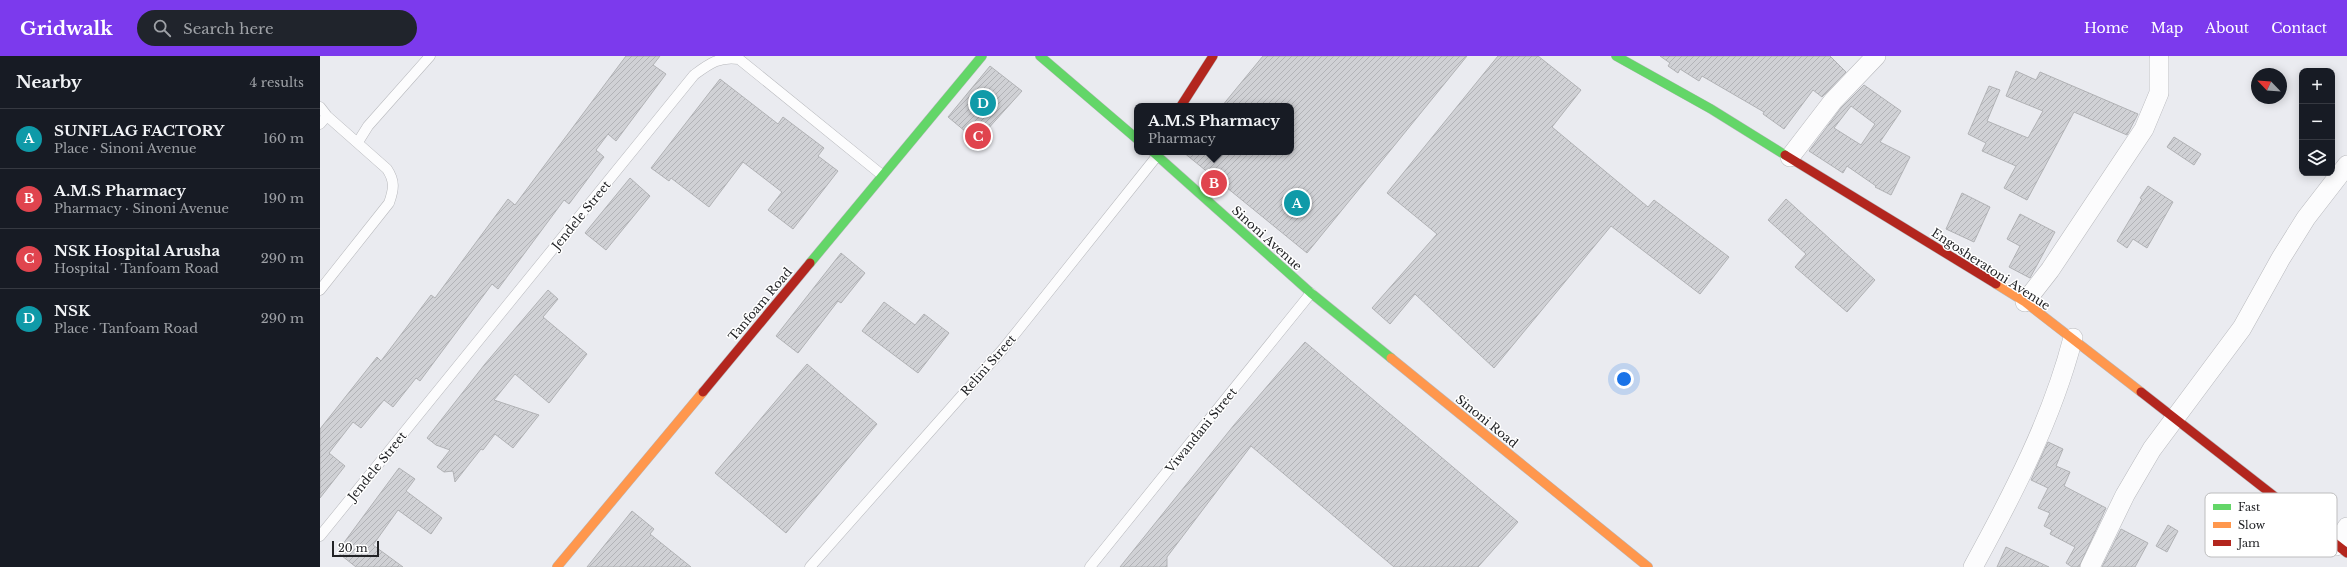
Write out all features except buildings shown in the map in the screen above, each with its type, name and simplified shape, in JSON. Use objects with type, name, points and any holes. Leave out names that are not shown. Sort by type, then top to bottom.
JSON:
[{"type":"street","name":"Tanfoam Road","points":[[557,567],[982,56]]},
{"type":"street","points":[[1183,103],[1213,56]]},
{"type":"street","name":"Engosheratoni Avenue","points":[[1616,56],[1711,109],[1790,156],[2025,302],[2270,493]]},
{"type":"street","points":[[1790,156],[1833,101],[1876,56]]},
{"type":"street","points":[[1043,57],[1134,136]]},
{"type":"street","points":[[2025,302],[2050,270],[2144,129],[2158,93],[2159,59]]},
{"type":"street","name":"Sinoni Avenue","points":[[1156,155],[1311,293]]},
{"type":"street","points":[[2090,567],[2138,471],[2174,417],[2205,380],[2238,334],[2306,218],[2347,165]]},
{"type":"street","name":"Sinoni Road","points":[[1311,293],[1648,567]]},
{"type":"street","points":[[1973,567],[2036,442],[2063,374],[2073,338]]},
{"type":"street","points":[[2341,549],[2347,527]]},
{"type":"lane","points":[[358,142],[368,126],[430,56]]},
{"type":"lane","name":"Jendele Street","points":[[320,536],[694,75],[708,64],[726,57],[739,59],[882,175]]},
{"type":"lane","points":[[320,107],[323,120],[358,142],[387,169],[393,178],[394,190],[389,202],[320,290]]},
{"type":"lane","name":"Relini Street","points":[[810,567],[1003,349],[1152,155]]},
{"type":"lane","name":"Viwandani Street","points":[[1090,567],[1311,293]]},
{"type":"traffic: fast","points":[[810,263],[982,56]]},
{"type":"traffic: fast","points":[[1040,56],[1134,136]]},
{"type":"traffic: fast","points":[[1616,56],[1711,109],[1785,155]]},
{"type":"traffic: fast","points":[[1156,155],[1311,293],[1391,358]]},
{"type":"traffic: slow","points":[[1996,284],[2025,302],[2141,392]]},
{"type":"traffic: slow","points":[[1391,358],[1648,567]]},
{"type":"traffic: slow","points":[[557,567],[703,392]]},
{"type":"traffic: jam","points":[[1183,103],[1213,56]]},
{"type":"traffic: jam","points":[[1785,155],[1996,284]]},
{"type":"traffic: jam","points":[[703,392],[810,263]]},
{"type":"traffic: jam","points":[[2141,392],[2270,493]]},
{"type":"traffic: jam","points":[[2337,545],[2347,553]]},
{"type":"place","name":"NSK","points":[[983,103]]},
{"type":"place","name":"NSK Hospital Arusha","points":[[978,136]]},
{"type":"place","name":"A.M.S Pharmacy","points":[[1214,183]]},
{"type":"place","name":"SUNFLAG FACTORY","points":[[1297,203]]}]
